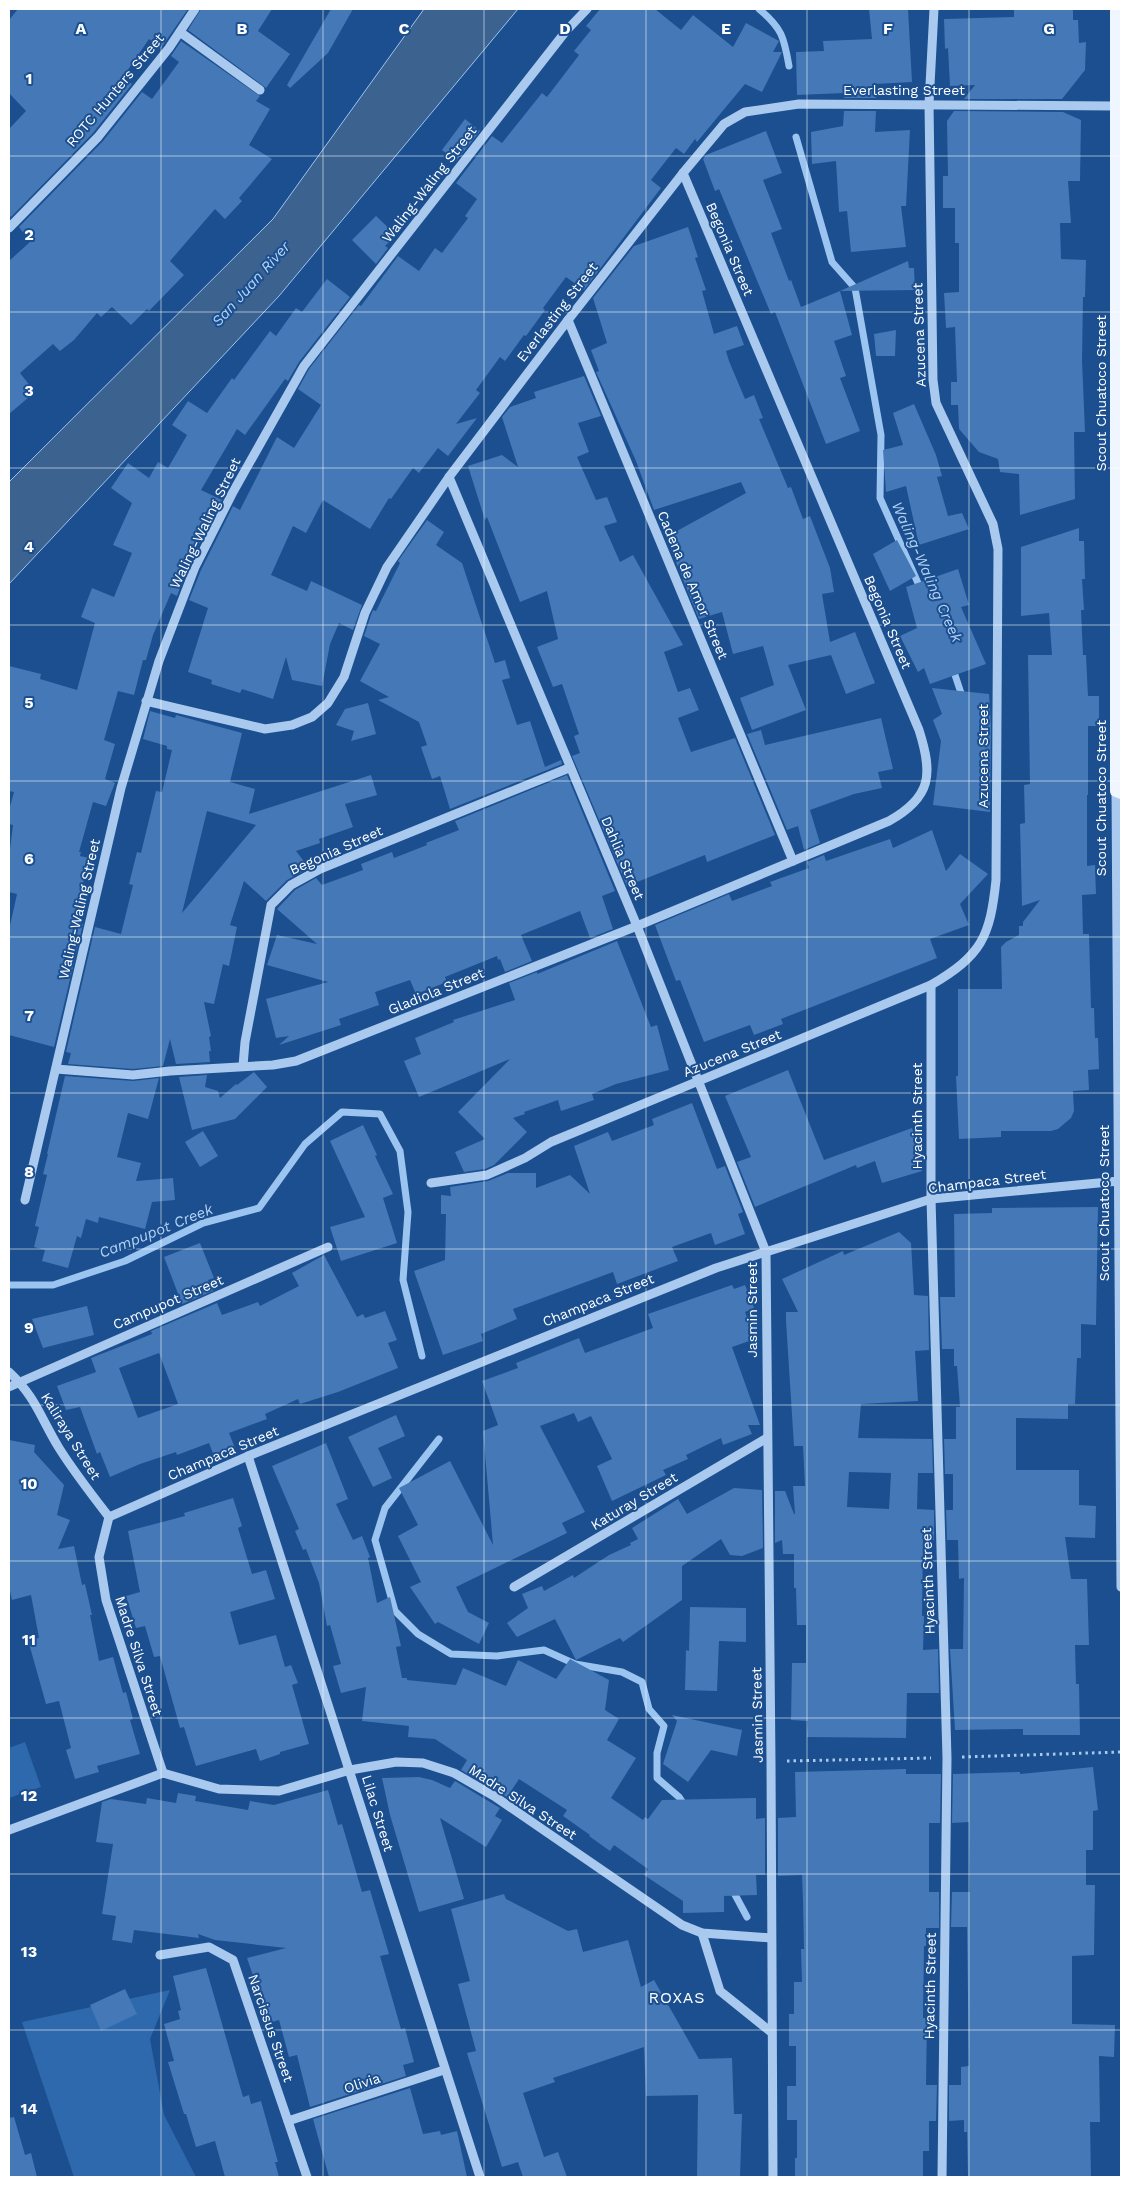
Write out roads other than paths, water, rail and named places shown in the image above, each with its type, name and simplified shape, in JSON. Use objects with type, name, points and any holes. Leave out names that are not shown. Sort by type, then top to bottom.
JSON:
[{"type":"main road","name":"Scout Chuatoco Street","points":[[1116,9],[1116,106],[1119,187],[1119,792]]},
{"type":"street","name":"ROTC Hunters Street","points":[[9,228],[98,137],[169,48],[195,9]]},
{"type":"street","name":"Waling-Waling Street","points":[[25,1200],[121,788],[158,661],[196,567],[233,492],[304,366],[566,31],[587,9]]},
{"type":"street","points":[[929,104],[934,9]]},
{"type":"street","points":[[180,32],[260,90]]},
{"type":"street","name":"Everlasting Street","points":[[146,701],[264,729],[292,725],[312,717],[328,703],[344,677],[365,614],[387,567],[449,477],[568,320],[683,172],[724,124],[746,112],[799,104],[1116,106]]},
{"type":"street","name":"Azucena Street","points":[[431,1183],[486,1175],[525,1158],[551,1142],[931,985],[954,971],[977,948],[988,931],[994,904],[996,880],[998,549],[993,524],[936,403],[933,370],[929,104]]},
{"type":"street","name":"Begonia Street","points":[[637,926],[889,821],[903,813],[919,798],[928,772],[926,751],[919,730],[683,172]]},
{"type":"street","name":"Cadena de Amor Street","points":[[568,320],[794,861]]},
{"type":"street","name":"Dahlia Street","points":[[449,477],[637,926],[766,1252]]},
{"type":"street","name":"Begonia Street","points":[[243,1066],[244,1042],[271,905],[291,885],[320,869],[570,768]]},
{"type":"street","name":"Scout Chuatoco Street","points":[[1119,792],[1121,1587]]},
{"type":"street","name":"Gladiola Street","points":[[56,1069],[133,1076],[170,1071],[273,1065],[296,1061],[637,926]]},
{"type":"street","name":"Hyacinth Street","points":[[931,985],[931,1199],[947,1758],[942,2177]]},
{"type":"street","name":"Champaca Street","points":[[108,1517],[248,1456],[716,1268],[931,1199],[1119,1181]]},
{"type":"street","name":"Campupot Street","points":[[9,1387],[328,1247]]},
{"type":"street","name":"Jasmin Street","points":[[766,1252],[771,1761],[772,2177]]},
{"type":"street","name":"Kaliraya Street","points":[[9,1372],[19,1381],[38,1407],[59,1448],[108,1517]]},
{"type":"street","name":"Katuray Street","points":[[514,1587],[767,1438]]},
{"type":"street","name":"Lilac Street","points":[[248,1456],[480,2177]]},
{"type":"street","name":"Madre Silva Street","points":[[108,1517],[99,1557],[106,1600],[163,1773],[219,1789],[278,1791],[350,1770],[396,1762],[423,1763],[454,1773],[494,1796],[682,1925],[702,1933],[771,1938]]},
{"type":"street","points":[[9,1830],[163,1773]]},
{"type":"street","points":[[702,1933],[720,1991],[772,2032]]},
{"type":"street","name":"Narcissus Street","points":[[160,1955],[209,1947],[233,1960],[307,2177]]},
{"type":"street","name":"Olivia","points":[[288,2121],[444,2070]]},
{"type":"water","name":"San Juan River","points":[[424,9],[518,9],[279,296],[9,584],[9,482],[273,219]]},
{"type":"waterway","name":"Waling-Waling Creek","points":[[759,9],[773,22],[781,34],[789,66]]},
{"type":"waterway","name":"Waling-Waling Creek","points":[[796,137],[832,262],[855,288],[881,435],[880,498],[922,592]]},
{"type":"waterway","name":"Waling-Waling Creek","points":[[952,666],[963,699]]},
{"type":"waterway","name":"Campupot Creek","points":[[9,1285],[53,1285],[125,1261],[203,1223],[259,1208],[305,1144],[342,1112],[380,1114],[400,1151],[408,1212],[403,1280],[422,1356]]},
{"type":"waterway","name":"Campupot Creek","points":[[439,1439],[385,1508],[375,1540],[395,1611],[418,1634],[451,1654],[497,1656],[544,1650],[575,1664],[622,1672],[642,1682],[649,1709],[664,1726],[657,1753],[657,1778],[679,1797],[685,1806]]},
{"type":"waterway","name":"Campupot Creek","points":[[732,1889],[747,1917]]},
{"type":"district","name":"ROXAS","points":[[677,1997]]}]
